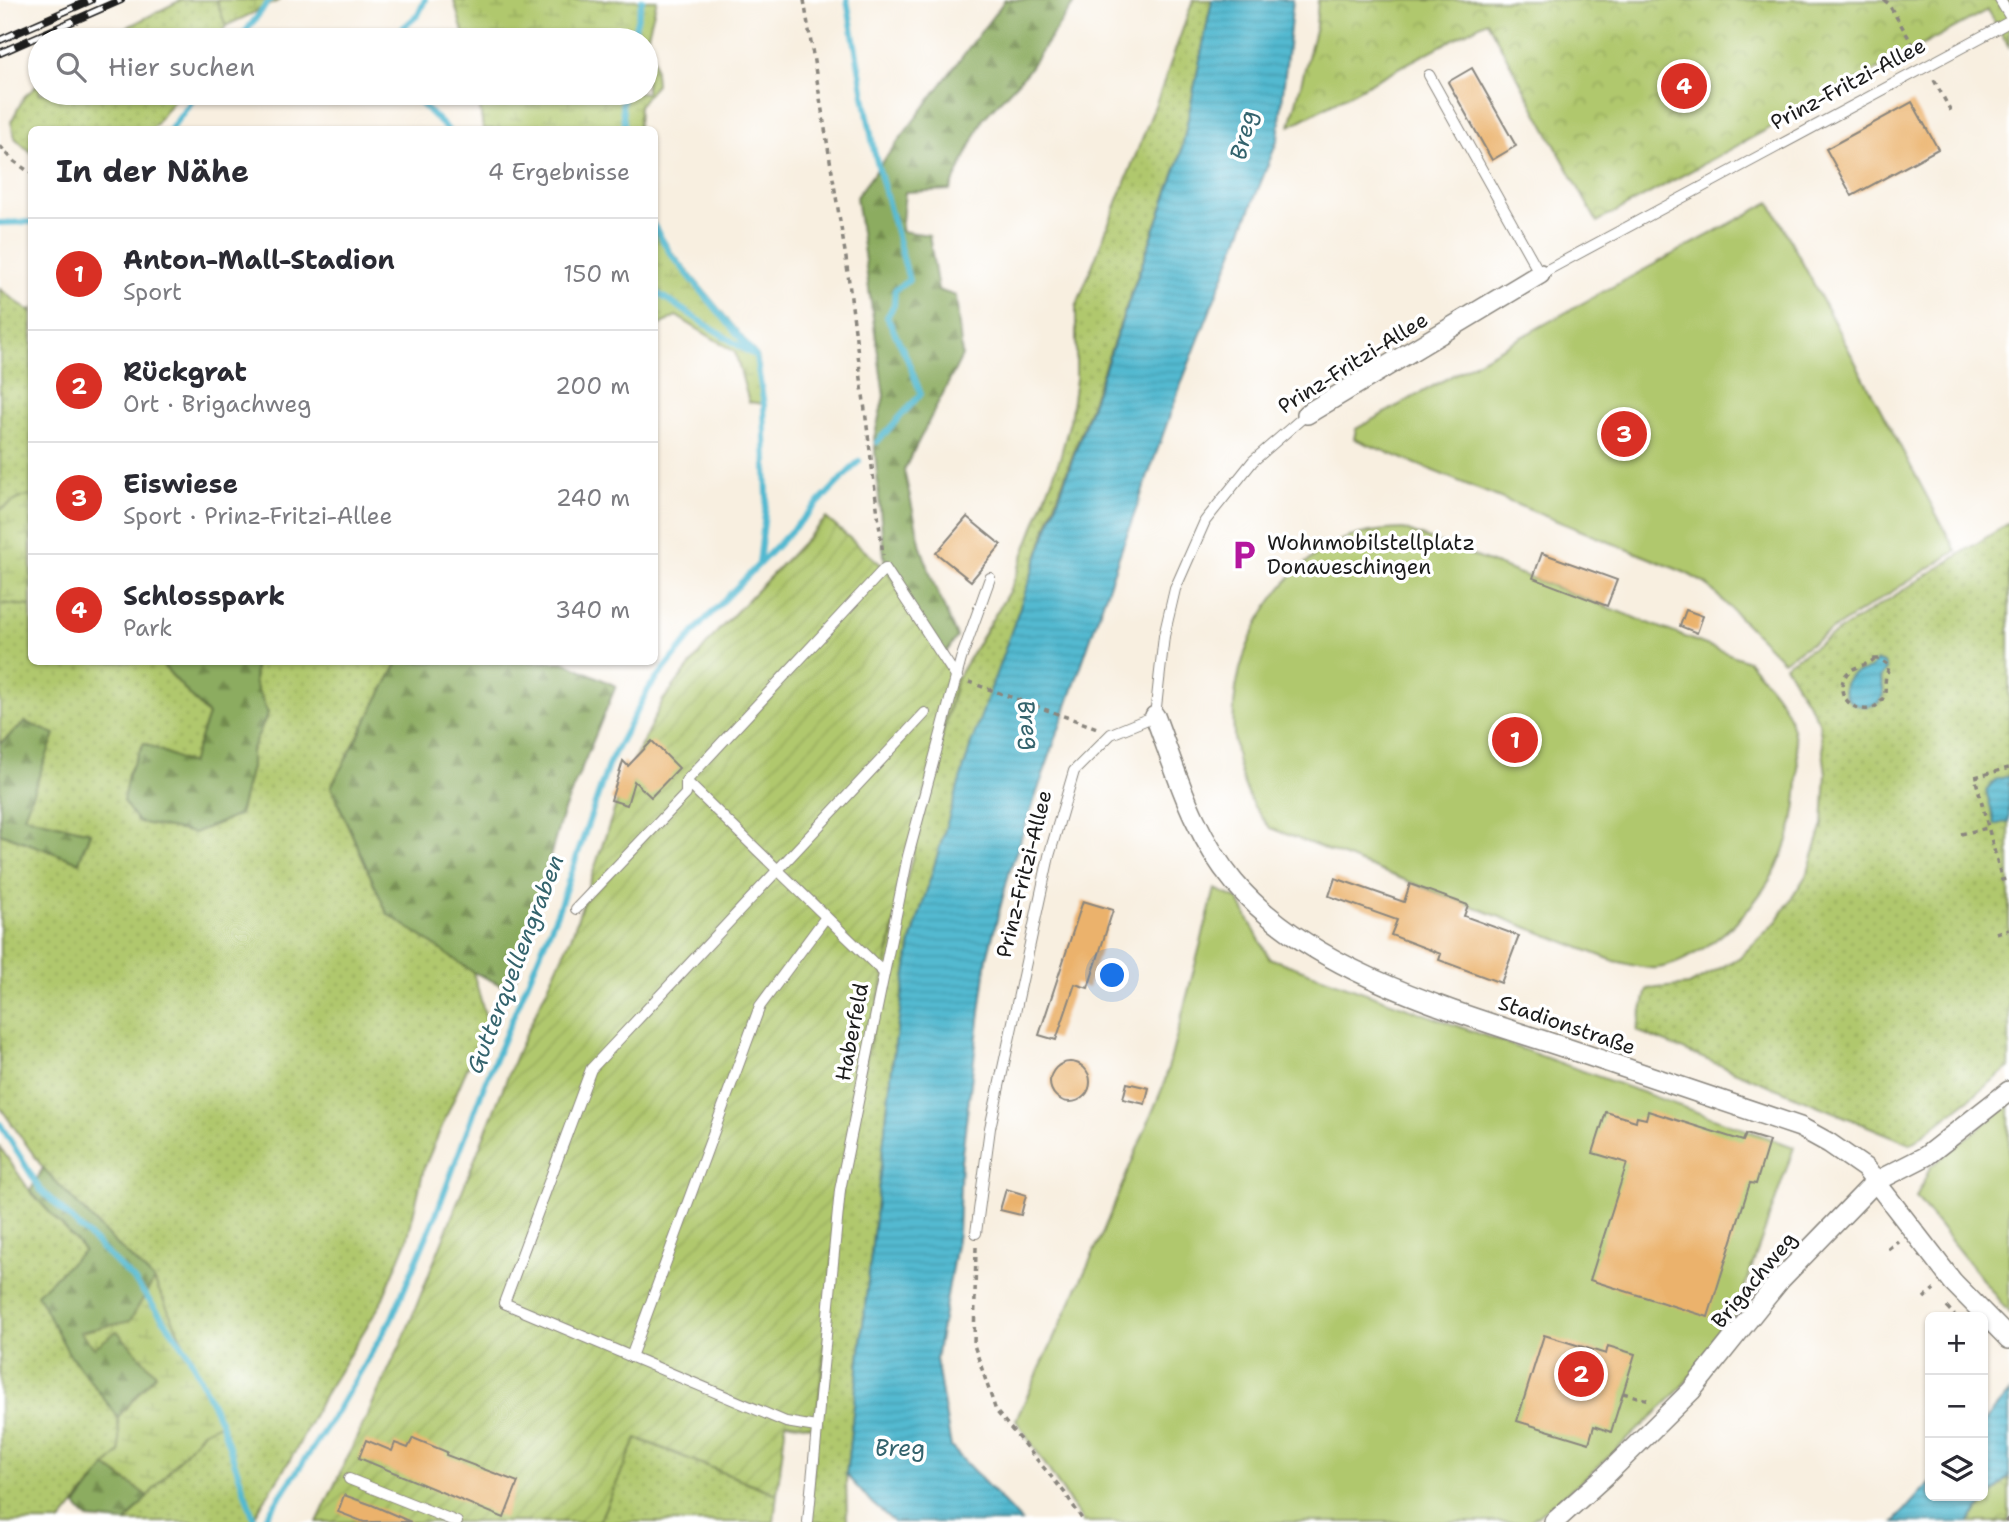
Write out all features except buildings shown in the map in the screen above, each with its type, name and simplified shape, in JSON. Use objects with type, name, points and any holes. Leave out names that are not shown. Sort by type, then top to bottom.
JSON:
[{"type":"street","name":"Prinz-Fritzi-Allee","points":[[1307,414],[1540,274]]},
{"type":"street","name":"Stadionstraße","points":[[1155,716],[1184,798],[1208,847],[1235,883],[1268,915],[1308,943],[1356,971],[1436,1005],[1800,1127],[1829,1143],[1865,1168],[1954,1282],[2008,1338]]},
{"type":"street","name":"Brigachweg","points":[[1554,1522],[1605,1476],[1700,1381],[1780,1280],[1875,1182],[1926,1156],[2009,1091]]},
{"type":"lane","points":[[2000,0],[2009,15]]},
{"type":"lane","name":"Prinz-Fritzi-Allee","points":[[1540,274],[2009,22]]},
{"type":"lane","points":[[1429,75],[1540,274]]},
{"type":"lane","name":"Prinz-Fritzi-Allee","points":[[976,1233],[990,1128],[1049,856],[1074,771],[1111,734],[1155,716],[1164,636],[1175,589],[1205,521],[1252,461],[1307,414]]},
{"type":"lane","points":[[576,909],[686,794],[685,780],[885,568],[962,680]]},
{"type":"lane","name":"Haberfeld","points":[[807,1522],[840,1190],[908,856],[962,680],[961,659],[990,578]]},
{"type":"lane","points":[[816,1427],[786,1422],[503,1303],[591,1069],[925,713]]},
{"type":"lane","points":[[685,780],[883,972]]},
{"type":"lane","points":[[631,1357],[760,1006],[826,917]]},
{"type":"lane","points":[[349,1479],[457,1522]]},
{"type":"path","points":[[804,0],[846,258],[885,568]]},
{"type":"path","points":[[0,146],[28,171]]},
{"type":"path","points":[[1880,659],[1889,666],[1885,695],[1878,705],[1868,710],[1857,709],[1847,703],[1842,693],[1842,682],[1848,672],[1870,663],[1880,659]]},
{"type":"path","points":[[962,680],[1084,722]]},
{"type":"path","points":[[2009,768],[1975,777],[2002,880],[2009,878]]},
{"type":"path","points":[[1961,834],[1988,828]]},
{"type":"path","points":[[1996,933],[2009,929]]},
{"type":"path","points":[[976,1233],[974,1345],[996,1411],[1065,1493],[1084,1522]]},
{"type":"path","points":[[1924,1298],[1934,1289]]},
{"type":"path","points":[[1623,1393],[1667,1405],[1672,1410]]},
{"type":"path","points":[[2005,1522],[2009,1518]]},
{"type":"green space","points":[[181,0],[216,0],[226,26],[225,28],[126,28]]},
{"type":"green space","points":[[216,0],[280,0],[226,26]]},
{"type":"green space","points":[[454,0],[657,0],[650,28],[462,28]]},
{"type":"green space","points":[[1005,0],[1076,0],[1027,72],[983,119],[950,190],[905,192],[901,231],[929,235],[938,290],[956,296],[962,356],[904,470],[921,547],[957,637],[944,655],[885,568],[874,438],[884,396],[856,197]]},
{"type":"green space","points":[[1193,0],[1212,0],[1180,158],[1051,515],[911,942],[894,1050],[846,1475],[847,1522],[808,1522],[840,1190],[882,979],[957,678],[1011,588],[1060,458],[1070,421],[1076,379],[1076,307],[1160,93]]},
{"type":"green space","points":[[1318,0],[2009,0],[2009,47],[1987,10],[1597,222],[1487,21],[1290,126],[1316,26]]},
{"type":"green space","points":[[28,94],[28,105],[170,105],[154,126],[28,126],[28,150],[15,138],[11,122]]},
{"type":"green space","points":[[480,105],[640,105],[638,126],[483,126]]},
{"type":"green space","points":[[1770,202],[1956,551],[1783,661],[1706,584],[1686,573],[1354,439],[1356,429]]},
{"type":"green space","points":[[658,229],[672,252],[758,356],[765,404],[749,402],[735,352],[676,316],[658,326]]},
{"type":"green space","points":[[0,289],[28,310],[28,496],[0,510]]},
{"type":"green space","points":[[28,496],[28,606],[0,603],[0,510]]},
{"type":"green space","points":[[826,518],[885,568],[957,678],[908,856],[840,1190],[816,1427],[786,1422],[777,1494],[637,1438],[599,1522],[317,1522],[404,1337],[517,1053],[572,935],[624,781],[663,700],[717,632]]},
{"type":"green space","points":[[2009,523],[2009,1068],[1911,1144],[1637,1031],[1647,989],[1689,985],[1739,958],[1777,921],[1807,874],[1823,825],[1826,773],[1819,722],[1785,665]]},
{"type":"green space","points":[[1403,529],[1748,661],[1776,695],[1786,709],[1797,750],[1798,786],[1793,822],[1783,854],[1763,891],[1745,913],[1714,941],[1687,958],[1664,967],[1647,968],[1614,961],[1270,828],[1258,813],[1249,797],[1238,762],[1233,726],[1236,689],[1245,653],[1260,619],[1280,589],[1306,563],[1336,543],[1360,534]]},
{"type":"green space","points":[[0,603],[28,606],[28,665],[163,665],[208,715],[191,765],[144,743],[128,774],[251,767],[251,751],[268,713],[254,682],[255,665],[396,665],[331,787],[387,913],[473,972],[487,1022],[424,1168],[407,1241],[380,1305],[251,1522],[126,1522],[202,1432],[220,1423],[154,1280],[43,1168],[0,1107],[0,833],[79,862],[90,833],[23,816],[25,722],[0,744]]},
{"type":"green space","points":[[163,665],[255,665],[254,682],[268,713],[251,751],[251,767],[239,815],[194,833],[138,822],[123,801],[128,774],[144,743],[191,764],[208,715]]},
{"type":"green space","points":[[396,665],[571,665],[616,686],[562,815],[512,990],[473,972],[387,913],[331,787]]},
{"type":"green space","points":[[25,722],[55,734],[24,816],[90,832],[79,862],[0,833],[0,744]]},
{"type":"green space","points":[[1215,889],[1238,899],[1269,958],[1794,1147],[1729,1332],[1670,1400],[1590,1474],[1529,1522],[1083,1522],[1016,1420],[1099,1241],[1164,1084]]},
{"type":"green space","points":[[2009,1105],[2009,1313],[1916,1197],[1931,1166]]},
{"type":"green space","points":[[0,1147],[30,1191],[84,1250],[68,1352],[118,1417],[120,1452],[61,1522],[0,1522]]},
{"type":"green space","points":[[43,1168],[154,1280],[130,1321],[117,1330],[156,1374],[118,1417],[68,1352],[37,1294],[84,1250],[30,1191]]},
{"type":"green space","points":[[154,1280],[221,1423],[202,1432],[148,1496],[106,1466],[120,1452],[118,1417],[156,1374],[117,1331],[94,1348],[80,1332],[130,1321]]},
{"type":"green space","points":[[636,1438],[777,1494],[774,1522],[599,1522]]},
{"type":"green space","points":[[106,1466],[148,1496],[126,1522],[88,1519],[76,1506]]},
{"type":"green space","points":[[2009,1476],[2009,1522],[1968,1522]]},
{"type":"water","name":"Breg","points":[[1212,0],[1293,0],[1278,139],[1183,379],[1010,870],[987,958],[961,1161],[958,1233],[936,1359],[951,1447],[1022,1522],[894,1522],[846,1475],[894,1050],[911,942],[971,744],[1180,158]]},
{"type":"water","points":[[1877,661],[1884,663],[1886,670],[1880,678],[1883,692],[1880,701],[1863,706],[1853,703],[1846,697],[1844,688],[1849,677],[1869,669]]},
{"type":"water","points":[[2009,776],[2009,821],[1995,825],[1986,790],[1995,780]]},
{"type":"water","points":[[2009,1393],[2009,1476],[1988,1500],[1988,1438],[1988,1417]]},
{"type":"water","points":[[1925,1488],[1925,1501],[1987,1501],[1968,1522],[1894,1522]]},
{"type":"waterway","points":[[248,28],[270,0]]},
{"type":"waterway","points":[[403,28],[418,15],[425,0]]},
{"type":"waterway","points":[[635,28],[642,0]]},
{"type":"waterway","points":[[847,0],[874,151],[909,280],[895,290],[894,305],[887,317],[921,394],[877,442]]},
{"type":"waterway","points":[[173,126],[189,105]]},
{"type":"waterway","points":[[422,105],[444,126]]},
{"type":"waterway","points":[[622,105],[624,126]]},
{"type":"waterway","points":[[0,223],[28,222]]},
{"type":"waterway","points":[[658,233],[670,253],[756,357],[764,405],[767,497],[759,563]]},
{"type":"waterway","points":[[658,294],[750,353]]},
{"type":"waterway","name":"Gutterquellengraben","points":[[263,1522],[334,1416],[392,1318],[437,1212],[485,1083],[558,911],[609,763],[649,688],[701,624],[859,461]]},
{"type":"waterway","points":[[0,1124],[40,1189],[134,1280],[187,1351],[221,1423],[255,1522]]},
{"type":"railway","points":[[0,40],[91,0]]},
{"type":"railway","points":[[57,28],[121,0]]},
{"type":"railway","points":[[0,53],[28,41]]},
{"type":"place","name":"Schlosspark","points":[[1684,86]]},
{"type":"place","name":"Eiswiese","points":[[1624,434]]},
{"type":"place","name":"Wohnmobilstellplatz Donaueschingen","points":[[1244,555]]},
{"type":"place","name":"Anton-Mall-Stadion","points":[[1515,740]]},
{"type":"place","name":"Rückgrat","points":[[1581,1374]]}]
